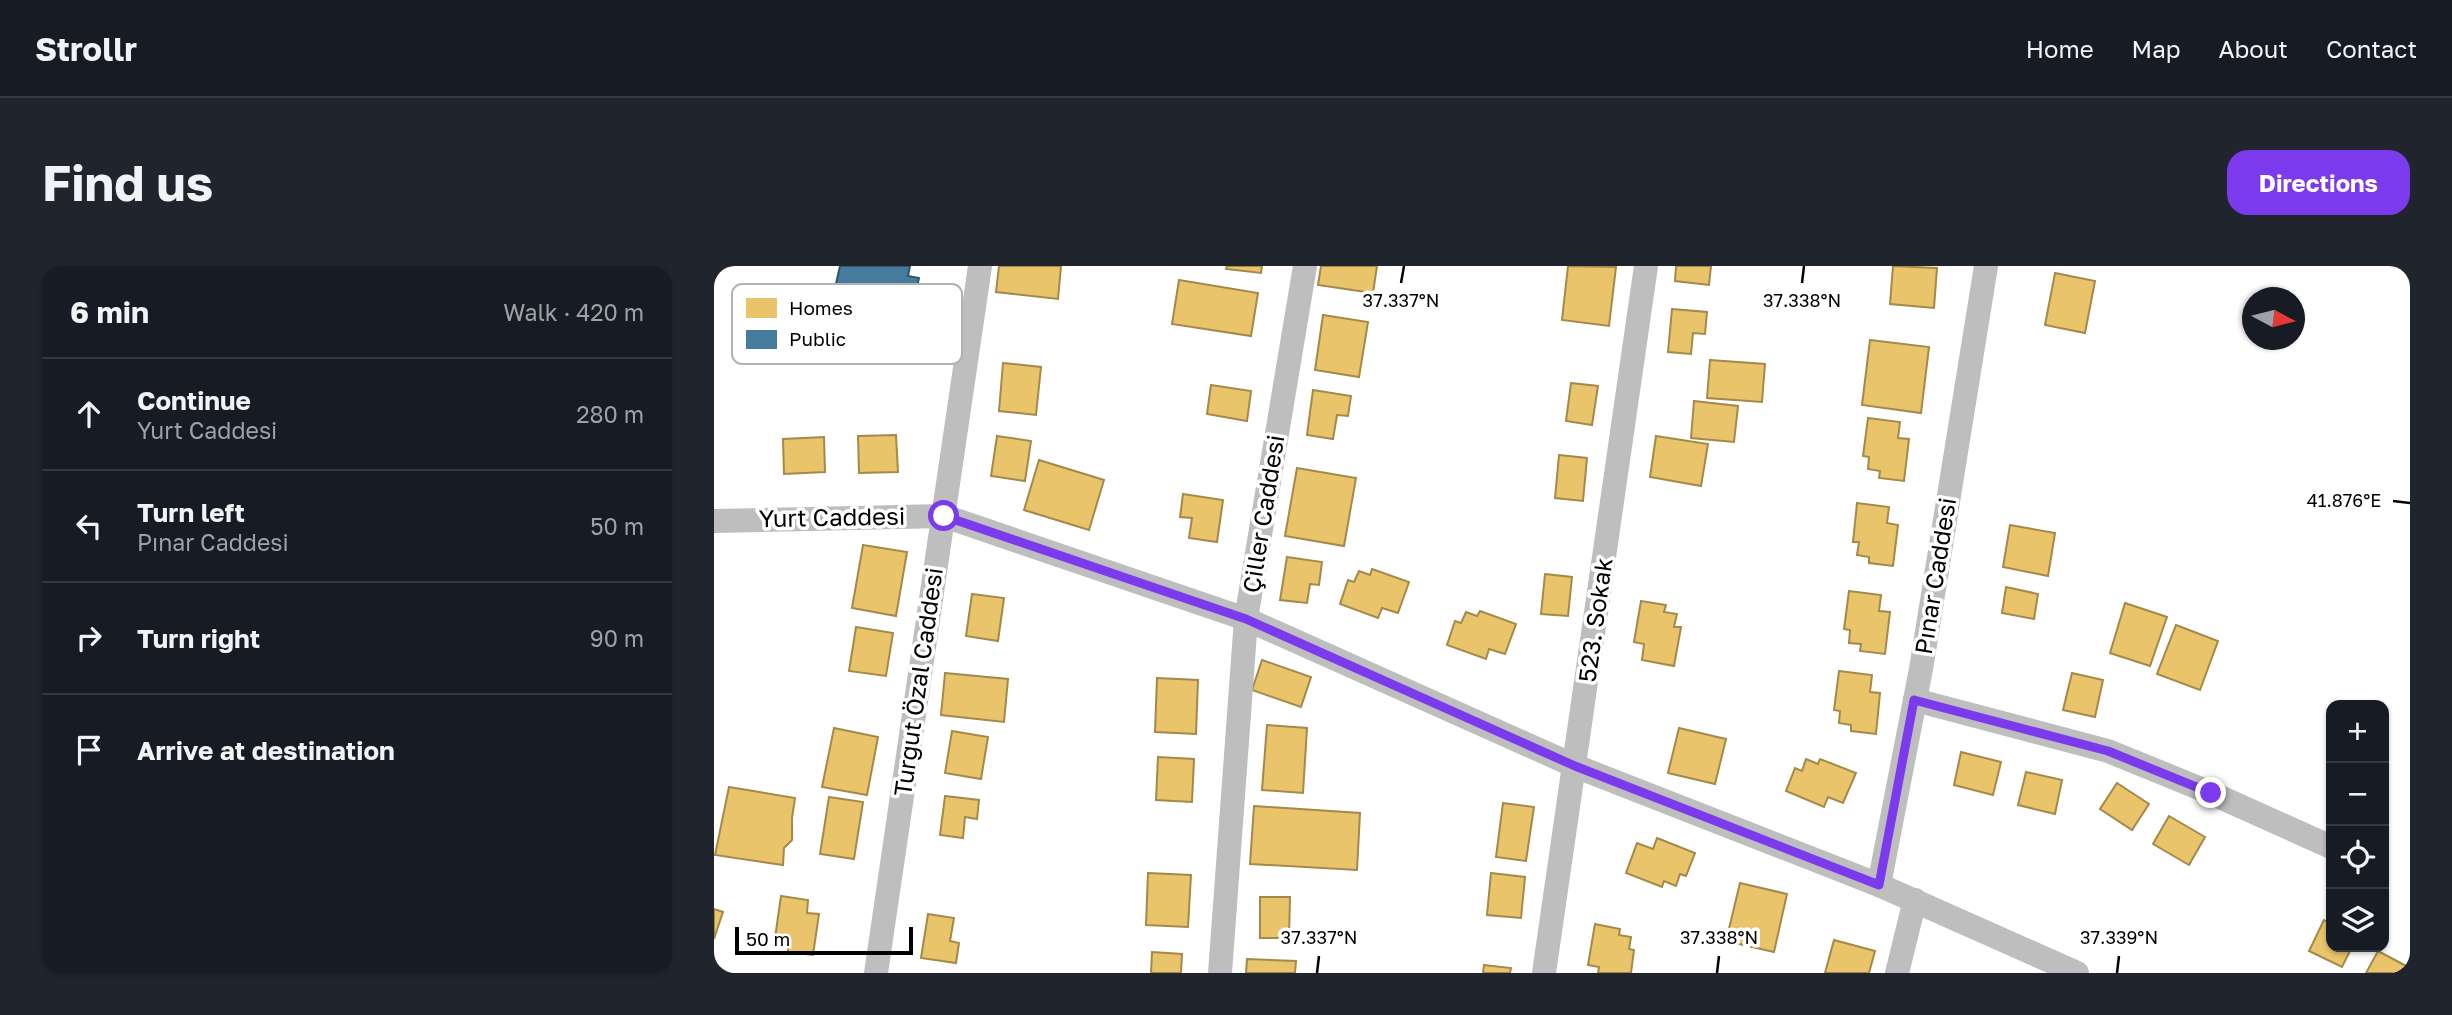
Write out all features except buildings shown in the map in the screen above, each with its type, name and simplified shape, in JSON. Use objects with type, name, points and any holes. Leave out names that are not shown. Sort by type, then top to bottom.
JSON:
[{"type":"street","name":"Turgut Özal Caddesi","points":[[876,973],[980,266]]},
{"type":"street","name":"Çiller Caddesi","points":[[1220,973],[1246,619],[1305,266]]},
{"type":"street","name":"523. Sokak","points":[[1544,973],[1646,266]]},
{"type":"street","name":"Pınar Caddesi","points":[[1879,885],[1914,700],[1986,266]]},
{"type":"street","name":"Yurt Caddesi","points":[[714,521],[944,516],[1246,619],[1575,766],[1879,885],[2077,973]]},
{"type":"street","points":[[1914,700],[2108,751],[2211,793],[2326,845]]},
{"type":"street","points":[[1897,973],[1915,900]]},
{"type":"route","points":[[944,516],[1246,619],[1575,766],[1879,885],[1914,700],[2108,751],[2211,793]]}]
